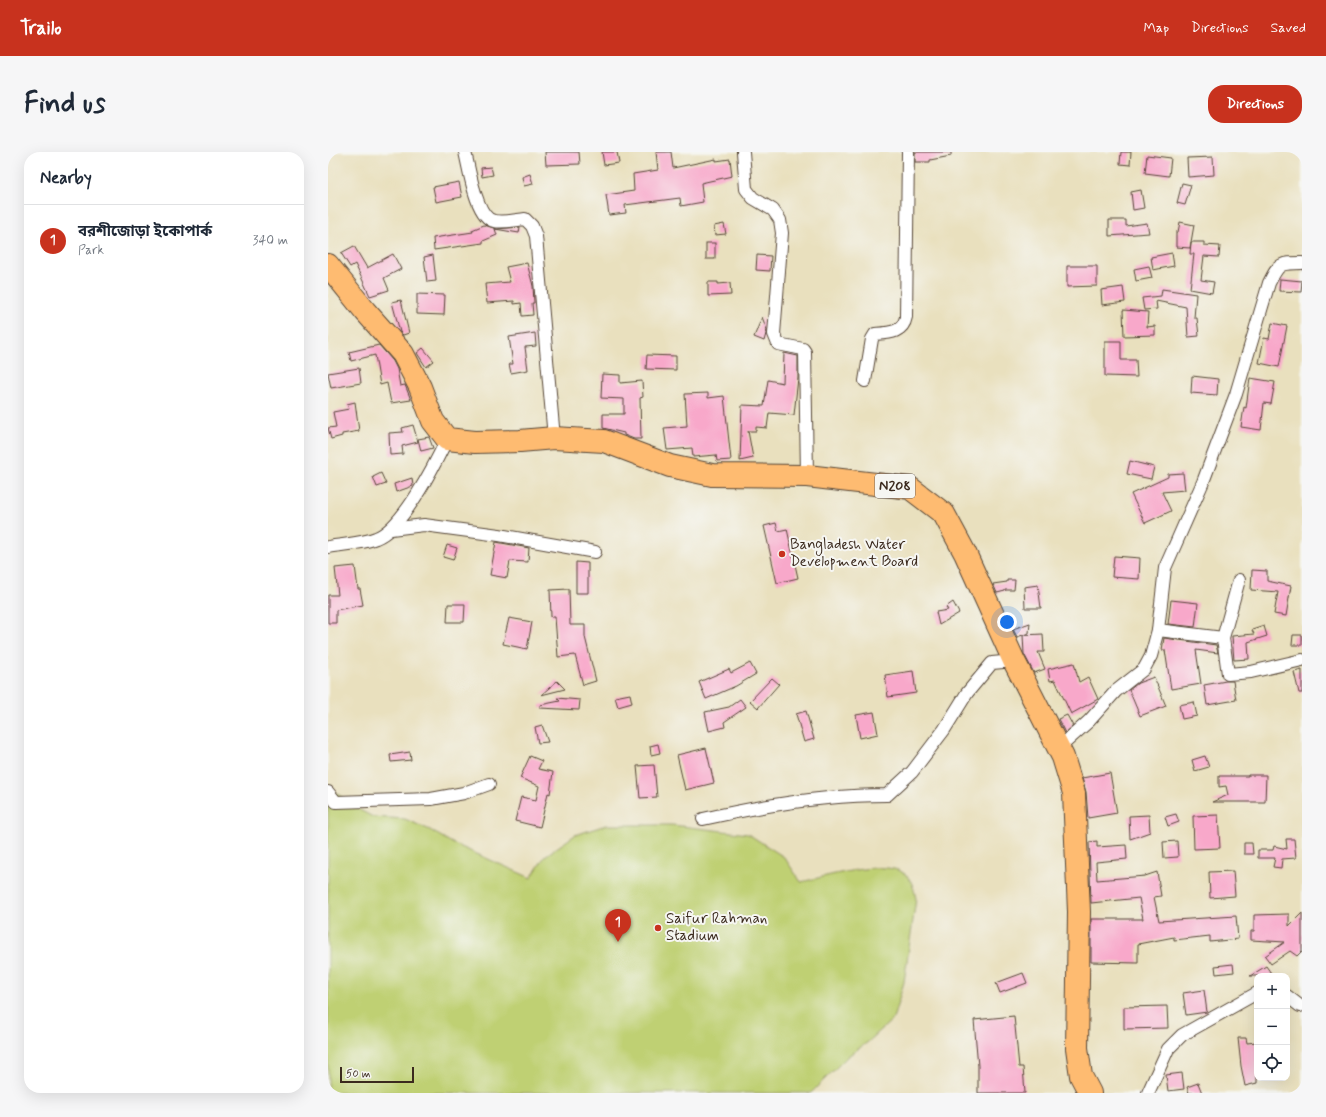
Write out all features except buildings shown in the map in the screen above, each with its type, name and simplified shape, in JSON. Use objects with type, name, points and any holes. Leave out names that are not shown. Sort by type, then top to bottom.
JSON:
[{"type":"highway","points":[[328,265],[365,311],[403,354],[420,387],[434,421],[447,439]]},
{"type":"highway","name":"N208","points":[[447,439],[475,442],[520,441],[554,438],[604,441],[670,466],[712,475],[808,476],[910,488],[944,514],[965,553],[1014,661],[1059,748],[1074,793],[1079,912],[1077,1048],[1081,1076],[1090,1093]]},
{"type":"street","points":[[465,152],[479,208],[486,218],[494,221],[526,219],[532,226],[536,236],[554,438]]},
{"type":"street","points":[[743,152],[746,188],[753,198],[773,210],[780,220],[782,233],[774,334],[778,344],[803,349],[805,352],[808,476]]},
{"type":"street","points":[[865,381],[872,339],[875,334],[897,332],[904,325],[906,317],[908,152]]},
{"type":"street","points":[[1059,748],[1089,721],[1116,691],[1144,669],[1151,656],[1158,630],[1165,568],[1203,482],[1236,394],[1269,283],[1277,267],[1282,263],[1302,263]]},
{"type":"street","points":[[328,547],[377,538],[391,529],[433,469],[447,439]]},
{"type":"street","points":[[391,529],[424,525],[499,535],[595,552]]},
{"type":"street","points":[[1239,580],[1222,638],[1228,674],[1251,672],[1302,660]]},
{"type":"street","points":[[1158,630],[1222,638]]},
{"type":"street","points":[[703,819],[793,801],[847,795],[887,795],[912,772],[944,730],[967,693],[992,663],[1014,661]]},
{"type":"street","points":[[328,792],[336,802],[431,799],[464,793],[489,784]]},
{"type":"street","points":[[1148,1093],[1168,1049],[1182,1035],[1254,995]]},
{"type":"street","points":[[1290,998],[1300,1006]]},
{"type":"green space","points":[[328,791],[338,794],[354,807],[373,817],[405,819],[430,830],[452,843],[531,878],[545,856],[575,835],[606,825],[672,825],[748,834],[784,857],[801,882],[838,873],[867,869],[893,869],[902,872],[908,877],[916,899],[904,982],[893,1019],[868,1042],[848,1056],[811,1093],[328,1093]]},
{"type":"place","name":"Bangladesh Water Development Board","points":[[782,554]]},
{"type":"place","name":"Saifur Rahman Stadium","points":[[658,928]]},
{"type":"place","name":"বরশীজোড়া ইকোপার্ক","points":[[618,942]]}]
